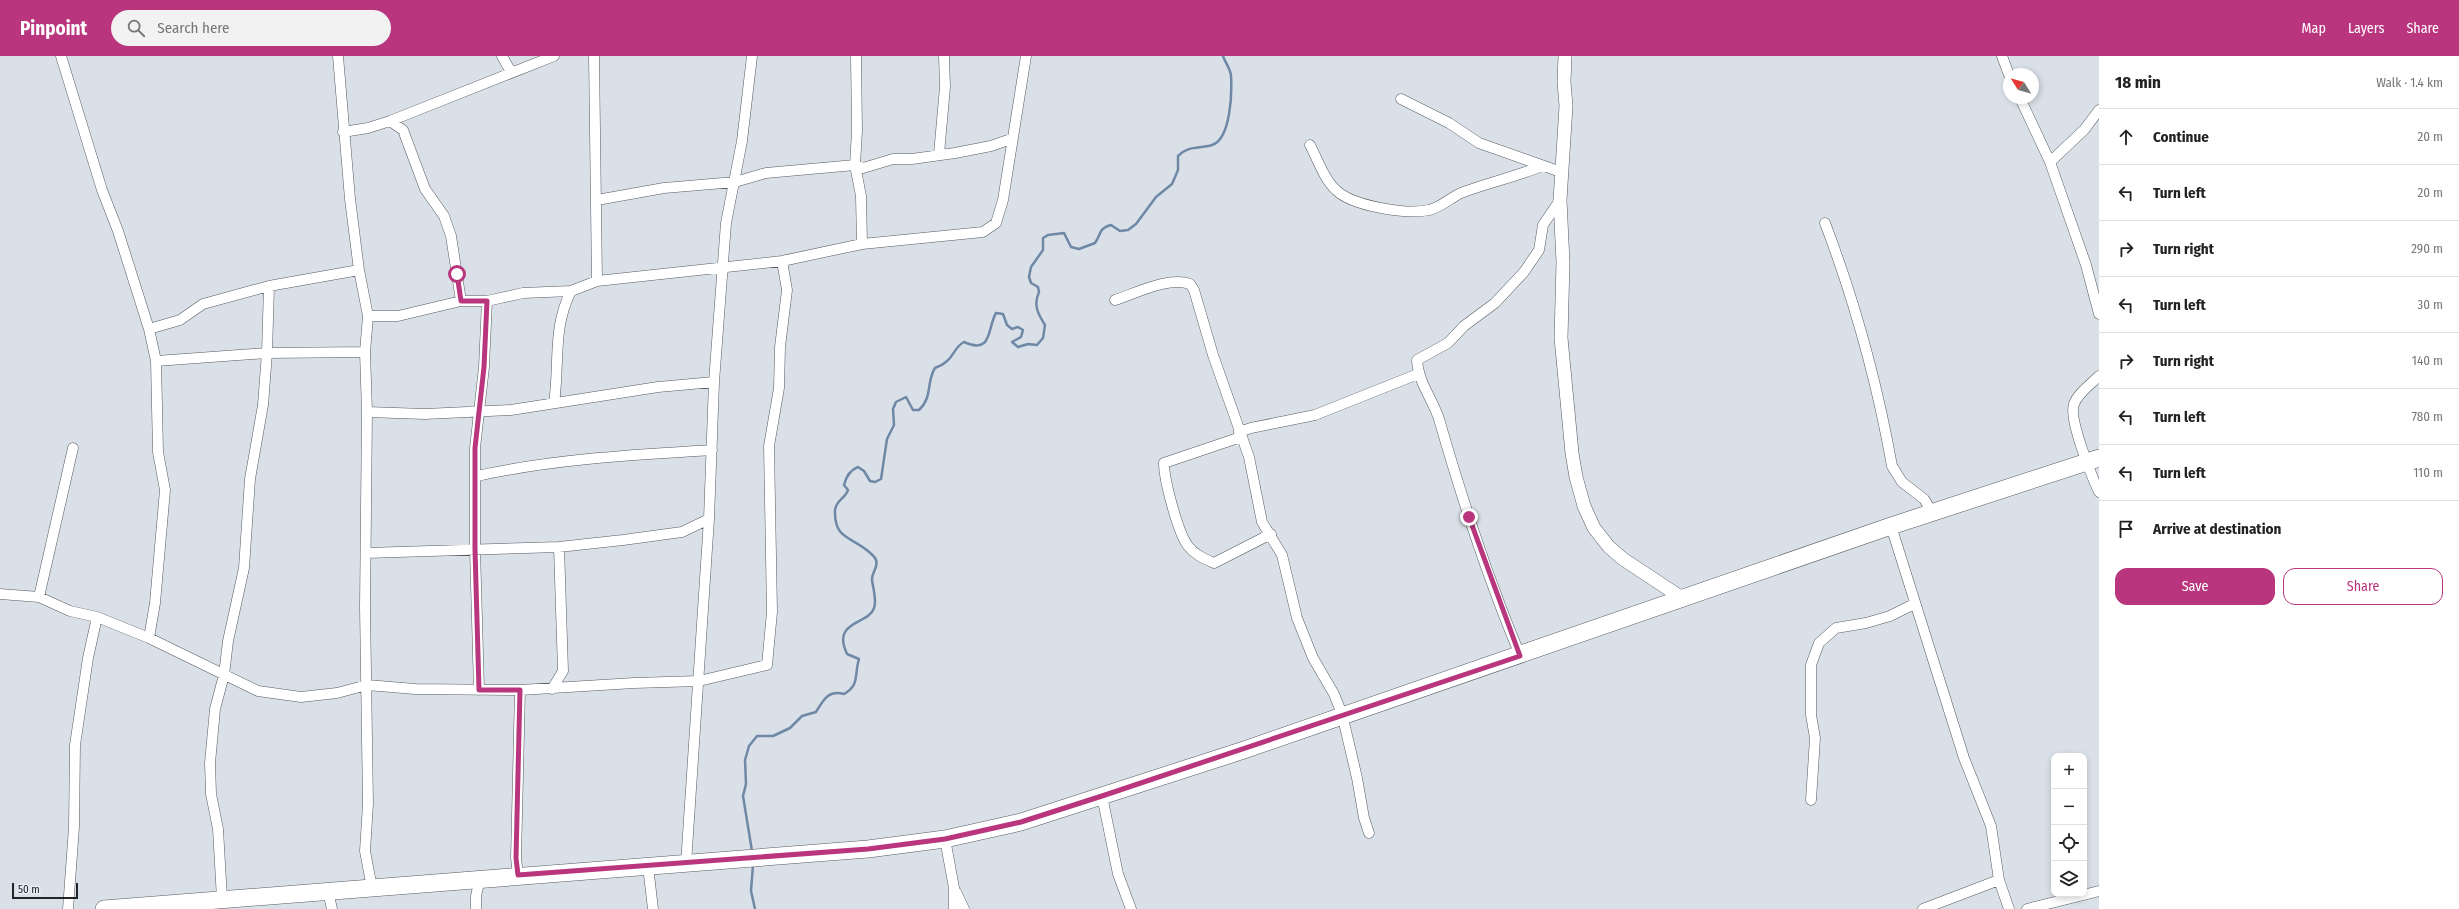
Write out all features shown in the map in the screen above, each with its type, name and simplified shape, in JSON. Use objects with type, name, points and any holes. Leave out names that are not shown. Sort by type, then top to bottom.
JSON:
[{"type":"main road","points":[[104,909],[160,907],[222,899],[328,890],[372,888],[518,875],[686,864],[868,849],[945,839],[1021,822],[1244,750],[1342,714],[1520,656],[1891,526],[2092,460]]},
{"type":"street","points":[[61,56],[102,190],[118,231],[150,329],[156,361],[158,452],[165,490],[155,603],[149,638]]},
{"type":"street","points":[[338,56],[343,132],[359,270],[368,316],[365,352],[367,412],[365,607],[368,685],[368,804],[365,851],[372,888]]},
{"type":"street","points":[[502,56],[511,72]]},
{"type":"street","points":[[343,132],[368,128],[554,56]]},
{"type":"street","points":[[594,56],[593,93],[598,281]]},
{"type":"street","points":[[686,864],[709,519],[714,382],[726,223],[735,182],[752,56]]},
{"type":"street","points":[[856,56],[858,131],[855,165],[861,196],[862,244]]},
{"type":"street","points":[[939,154],[945,87],[944,56]]},
{"type":"street","points":[[368,316],[398,316],[461,301],[487,301],[523,293],[571,291],[598,281],[723,266],[782,261],[862,244],[988,230],[996,223],[1003,200],[1011,139],[1026,56]]},
{"type":"street","points":[[1565,56],[1564,82],[1566,106],[1560,200],[1563,262],[1561,338],[1572,453],[1584,506],[1594,528],[1609,547],[1623,559],[1682,598]]},
{"type":"street","points":[[2002,56],[2006,68]]},
{"type":"street","points":[[1401,99],[1449,123],[1479,143],[1506,150],[1542,166],[1561,172]]},
{"type":"street","points":[[2023,104],[2050,162],[2086,265],[2099,314]]},
{"type":"street","points":[[2050,162],[2084,130],[2099,110]]},
{"type":"street","points":[[390,120],[403,130],[425,189],[444,216],[451,236],[461,301]]},
{"type":"street","points":[[597,200],[664,188],[735,182],[766,174],[855,165],[863,168],[893,159],[912,159],[991,146],[1011,139]]},
{"type":"street","points":[[1310,146],[1335,190],[1347,198],[1383,208],[1412,212],[1430,210],[1461,193],[1514,177],[1542,166]]},
{"type":"street","points":[[1520,656],[1469,517],[1438,417],[1418,374],[1417,360],[1448,343],[1464,326],[1495,303],[1524,272],[1539,250],[1542,225],[1560,200]]},
{"type":"street","points":[[1825,223],[1848,284],[1865,344],[1892,466],[1902,482],[1924,499],[1932,512]]},
{"type":"street","points":[[0,594],[38,597],[70,611],[97,617],[149,638],[258,691],[301,696],[337,693],[368,685],[415,689],[520,690],[634,683],[699,682],[767,665],[772,612],[769,446],[779,388],[780,347],[787,290],[782,261]]},
{"type":"street","points":[[150,329],[180,320],[203,304],[269,286],[359,270]]},
{"type":"street","points":[[1115,300],[1162,284],[1180,280],[1190,284],[1202,316],[1240,435],[1249,457],[1262,522],[1271,534],[1282,556],[1290,594],[1300,625],[1313,658],[1334,694],[1342,714],[1357,778],[1364,818],[1369,833]]},
{"type":"street","points":[[222,899],[218,829],[211,794],[210,764],[215,709],[224,675],[228,641],[244,568],[250,479],[263,405],[267,353],[269,286]]},
{"type":"street","points":[[554,402],[558,326],[563,308],[571,291]]},
{"type":"street","points":[[479,690],[475,549],[477,476],[475,448],[484,367],[487,301]]},
{"type":"street","points":[[156,361],[267,353],[365,352]]},
{"type":"street","points":[[1271,534],[1214,563],[1198,556],[1183,538],[1164,477],[1164,463],[1240,435],[1251,428],[1315,415],[1418,374]]},
{"type":"street","points":[[2099,376],[2077,398],[2073,410],[2092,460],[2099,492]]},
{"type":"street","points":[[367,412],[425,414],[511,410],[554,402],[602,397],[658,387],[714,382]]},
{"type":"street","points":[[38,597],[73,448]]},
{"type":"street","points":[[477,476],[515,468],[586,459],[712,450]]},
{"type":"street","points":[[366,553],[559,547],[682,532],[709,519]]},
{"type":"street","points":[[1891,526],[1914,604],[1964,758],[1991,826],[1999,880],[2009,909]]},
{"type":"street","points":[[552,689],[563,671],[559,547]]},
{"type":"street","points":[[1811,800],[1815,738],[1811,715],[1811,665],[1819,643],[1836,628],[1866,623],[1890,616],[1914,604]]},
{"type":"street","points":[[68,909],[74,828],[76,745],[87,665],[97,617]]},
{"type":"street","points":[[518,875],[516,858],[520,690]]},
{"type":"street","points":[[1102,796],[1118,874],[1131,909]]},
{"type":"street","points":[[945,839],[954,888],[954,909]]},
{"type":"street","points":[[648,866],[652,909]]},
{"type":"street","points":[[476,909],[476,896],[480,878]]},
{"type":"street","points":[[1923,909],[1999,880]]},
{"type":"street","points":[[954,888],[964,909]]},
{"type":"street","points":[[328,890],[332,909]]},
{"type":"street","points":[[2028,909],[2099,892]]},
{"type":"waterway","points":[[752,851],[743,796],[746,784],[745,760],[749,746],[757,736],[773,736],[790,728],[802,716],[816,712],[830,695],[834,693],[844,694],[849,691],[856,679],[859,659],[847,654],[843,643],[844,635],[847,629],[871,613],[875,605],[872,577],[877,563],[874,556],[844,536],[837,527],[835,519],[837,504],[848,490],[844,485],[847,477],[858,467],[864,471],[870,481],[875,482],[881,479],[887,439],[894,425],[893,409],[896,402],[906,397],[913,410],[919,410],[928,395],[932,373],[935,368],[946,362],[964,342],[973,345],[980,345],[984,342],[988,338],[996,313],[1003,314],[1007,325],[1012,329],[1018,327],[1023,330],[1021,337],[1012,342],[1018,347],[1028,344],[1037,345],[1043,338],[1045,325],[1040,317],[1036,305],[1039,292],[1038,287],[1031,283],[1029,277],[1031,267],[1043,250],[1043,238],[1048,235],[1064,233],[1071,247],[1079,249],[1095,243],[1102,230],[1107,226],[1111,225],[1120,231],[1128,230],[1136,224],[1156,197],[1172,184],[1178,170],[1178,156],[1186,150],[1212,145],[1218,141],[1223,134],[1227,125],[1231,93],[1231,74],[1223,56]]},
{"type":"waterway","points":[[753,865],[751,891],[755,909]]},
{"type":"route","points":[[457,274],[461,301],[487,301],[484,367],[475,448],[477,476],[475,549],[478,609],[479,690],[520,690],[518,736],[518,831],[516,858],[518,875],[686,864],[868,849],[945,839],[1021,822],[1244,750],[1342,714],[1520,656],[1507,626],[1501,603],[1469,517]]}]
